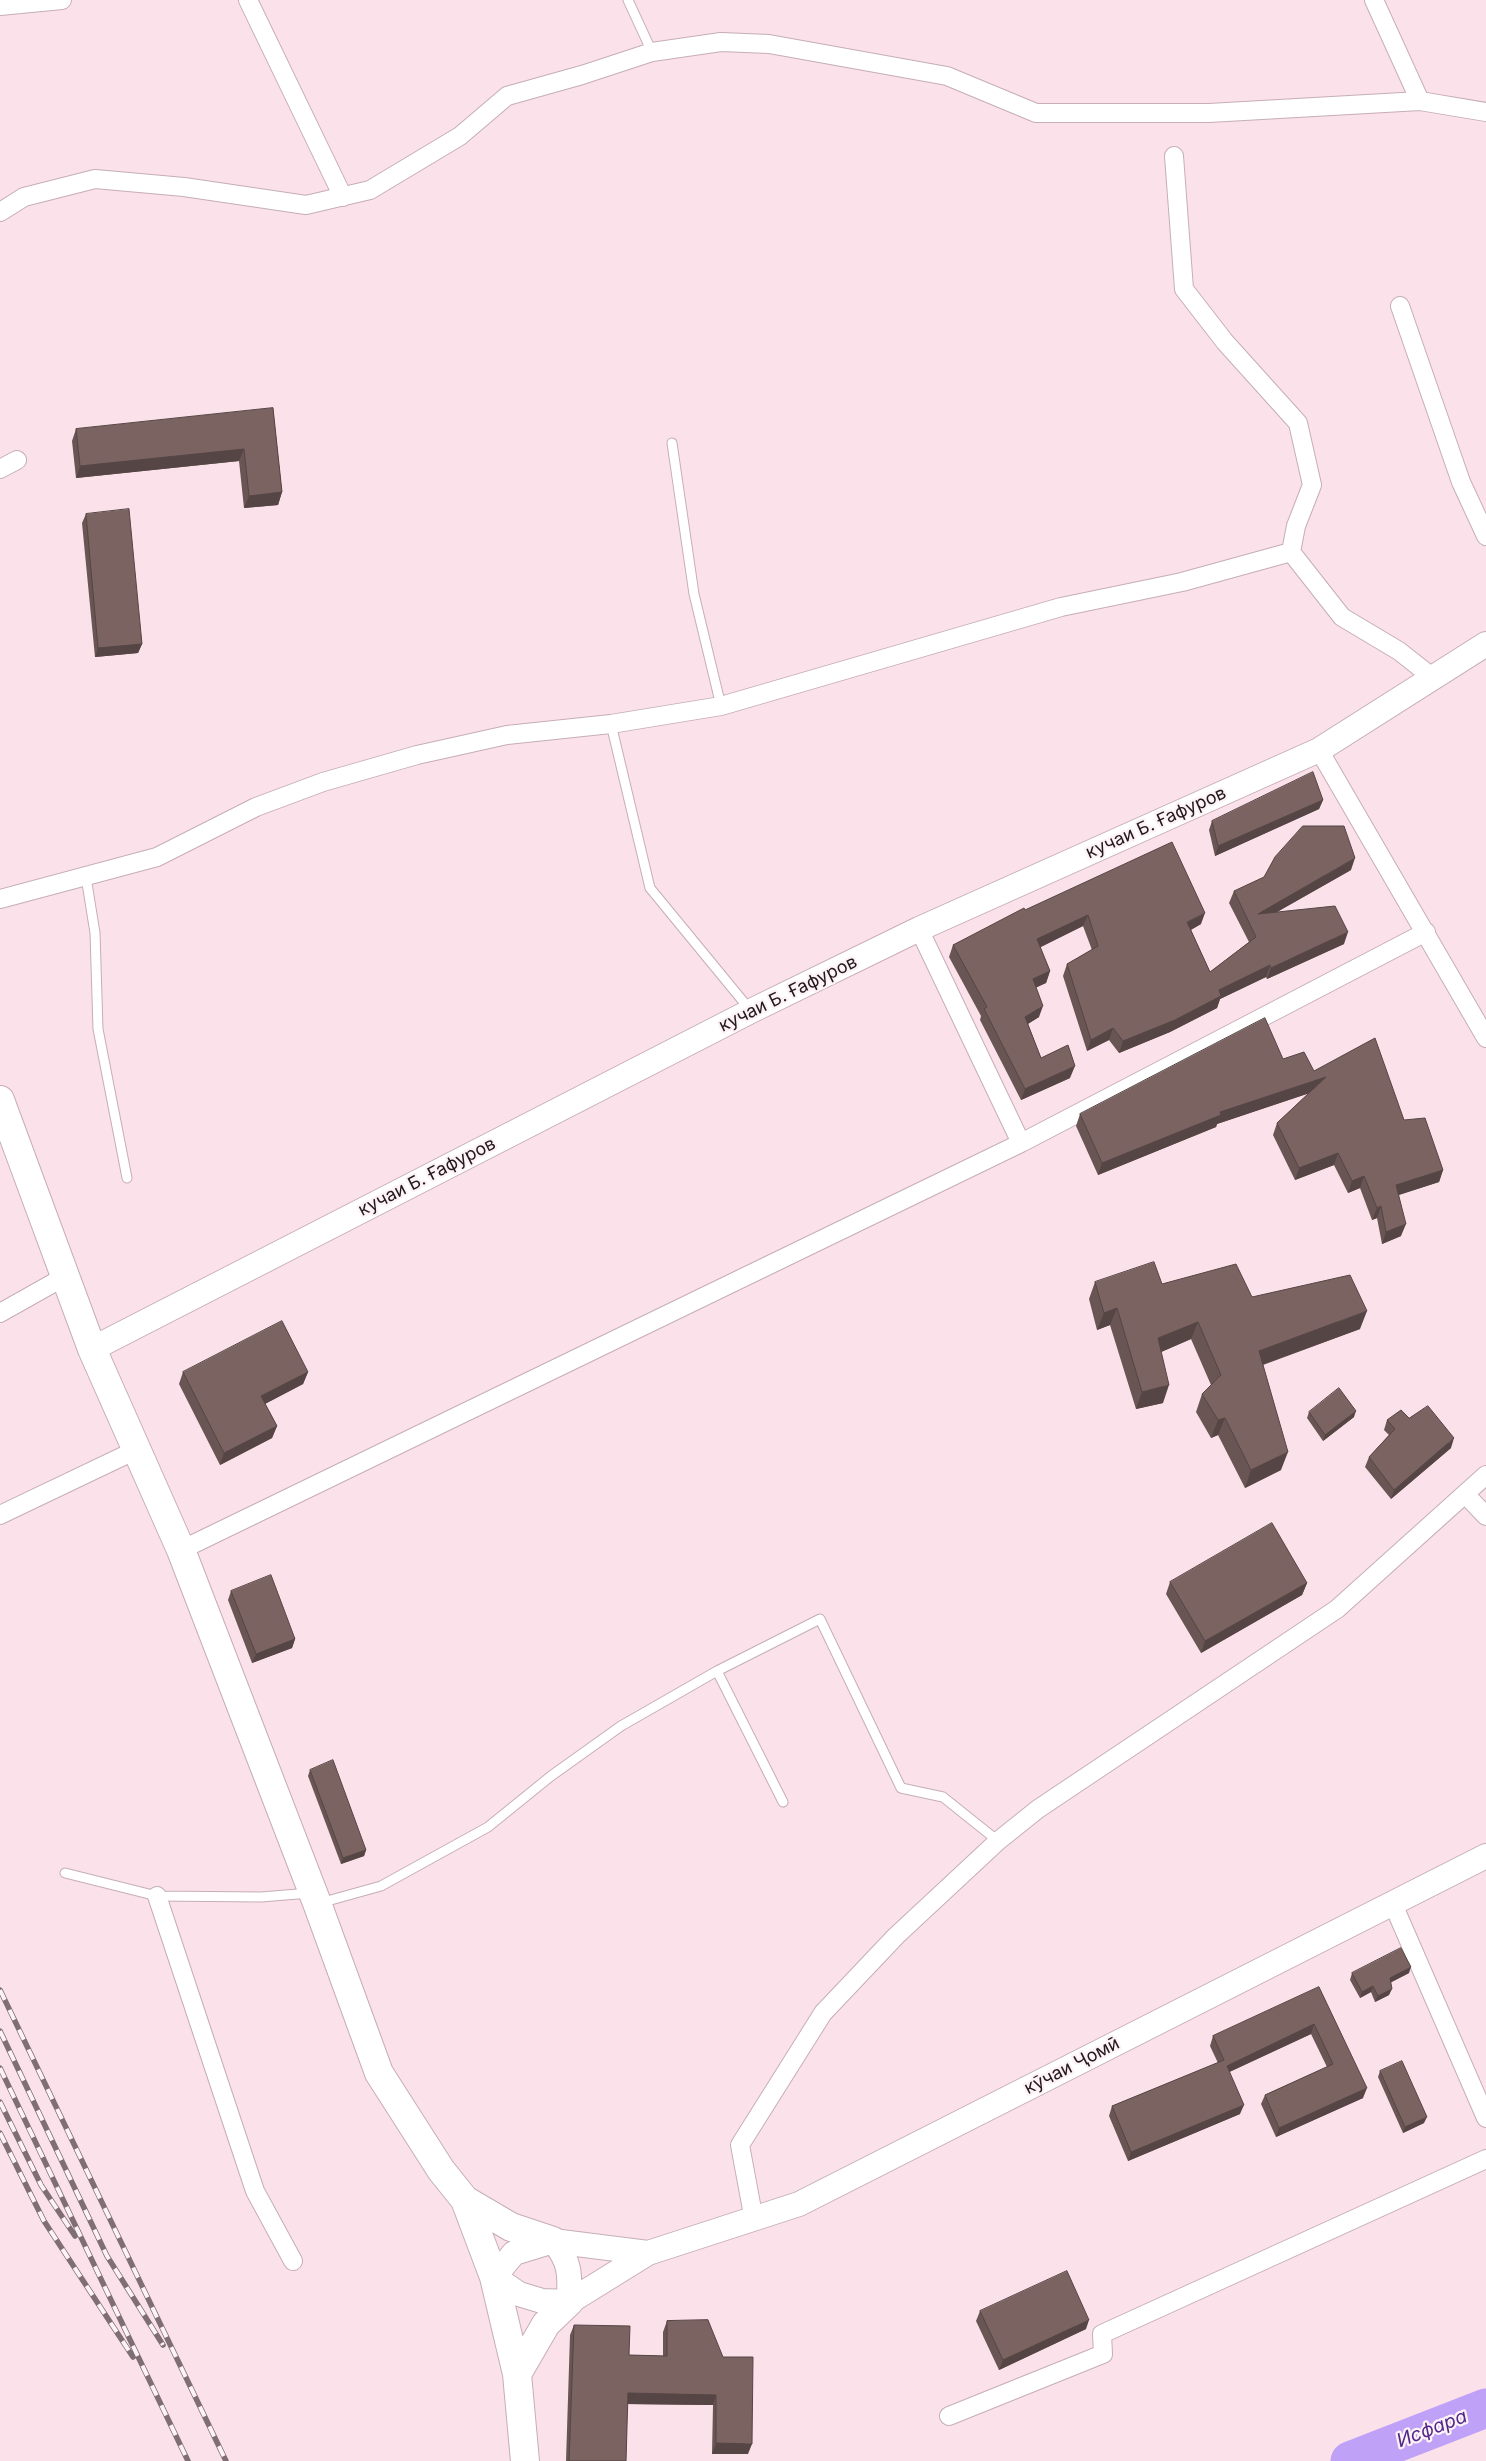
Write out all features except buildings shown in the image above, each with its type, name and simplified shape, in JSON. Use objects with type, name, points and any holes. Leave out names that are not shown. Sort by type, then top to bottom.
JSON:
[{"type":"main road","points":[[0,1100],[92,1349],[181,1550],[315,1898],[379,2073],[441,2170],[465,2200],[494,2277],[517,2374],[525,2461]]},
{"type":"main road","points":[[465,2200],[512,2227],[553,2241]]},
{"type":"main road","points":[[517,2374],[546,2324],[569,2302]]},
{"type":"street","points":[[0,6],[62,0]]},
{"type":"street","points":[[248,0],[343,196]]},
{"type":"street","points":[[1374,0],[1420,101]]},
{"type":"street","points":[[0,212],[24,198],[95,179],[184,187],[306,205],[370,190],[460,136],[507,96],[582,76],[652,52],[721,42],[769,44],[947,76],[1036,113],[1209,112],[1420,101],[1486,112]]},
{"type":"street","points":[[1174,156],[1184,289],[1225,342],[1298,423],[1312,485],[1296,526],[1291,552],[1342,617],[1399,651],[1432,677]]},
{"type":"street","points":[[1400,306],[1461,482],[1486,536]]},
{"type":"street","points":[[0,468],[17,460]]},
{"type":"street","points":[[0,899],[157,857],[256,807],[332,780],[417,755],[507,735],[611,724],[721,706],[1061,607],[1182,582],[1291,552]]},
{"type":"street","name":"кучаи Б. Ғафуров","points":[[92,1349],[752,1011],[919,930],[1319,750],[1486,644]]},
{"type":"street","points":[[1319,750],[1486,1038]]},
{"type":"street","points":[[919,930],[1021,1143]]},
{"type":"street","points":[[181,1550],[1021,1143],[1426,932]]},
{"type":"street","points":[[0,1313],[64,1277]]},
{"type":"street","points":[[0,1515],[136,1450]]},
{"type":"street","points":[[754,2220],[740,2145],[823,2013],[896,1936],[998,1841],[1038,1809],[1337,1609],[1466,1495],[1486,1474]]},
{"type":"street","points":[[1466,1495],[1486,1516]]},
{"type":"street","name":"кӯчаи Ҷомӣ","points":[[569,2302],[648,2253],[799,2204],[1486,1856]]},
{"type":"street","points":[[157,1896],[255,2191],[293,2261]]},
{"type":"street","points":[[1393,1904],[1486,2118]]},
{"type":"street","points":[[949,2416],[1103,2354],[1102,2334],[1486,2159]]},
{"type":"street","points":[[494,2277],[519,2294],[542,2301],[569,2302],[570,2269],[564,2253],[553,2241]]},
{"type":"street","name":"кӯчаи Ҷомӣ","points":[[494,2277],[514,2253],[553,2241],[648,2253]]},
{"type":"lane","points":[[628,0],[652,52]]},
{"type":"lane","points":[[672,443],[694,594],[721,706]]},
{"type":"lane","points":[[611,724],[650,888],[752,1011]]},
{"type":"lane","points":[[86,877],[95,933],[98,1029],[127,1178]]},
{"type":"lane","points":[[65,1873],[157,1896],[315,1898],[381,1886],[488,1827],[551,1776],[621,1726],[717,1671],[820,1619],[901,1788],[943,1797],[998,1841]]},
{"type":"lane","points":[[717,1671],[783,1802]]},
{"type":"waterway","name":"Исфара","points":[[1350,2461],[1486,2408]]},
{"type":"railway","points":[[0,1990],[226,2461]]},
{"type":"railway","points":[[0,2031],[107,2256],[163,2345]]},
{"type":"railway","points":[[0,2068],[188,2461]]},
{"type":"railway","points":[[0,2102],[41,2185],[75,2236]]},
{"type":"railway","points":[[0,2133],[44,2221],[133,2357]]}]
